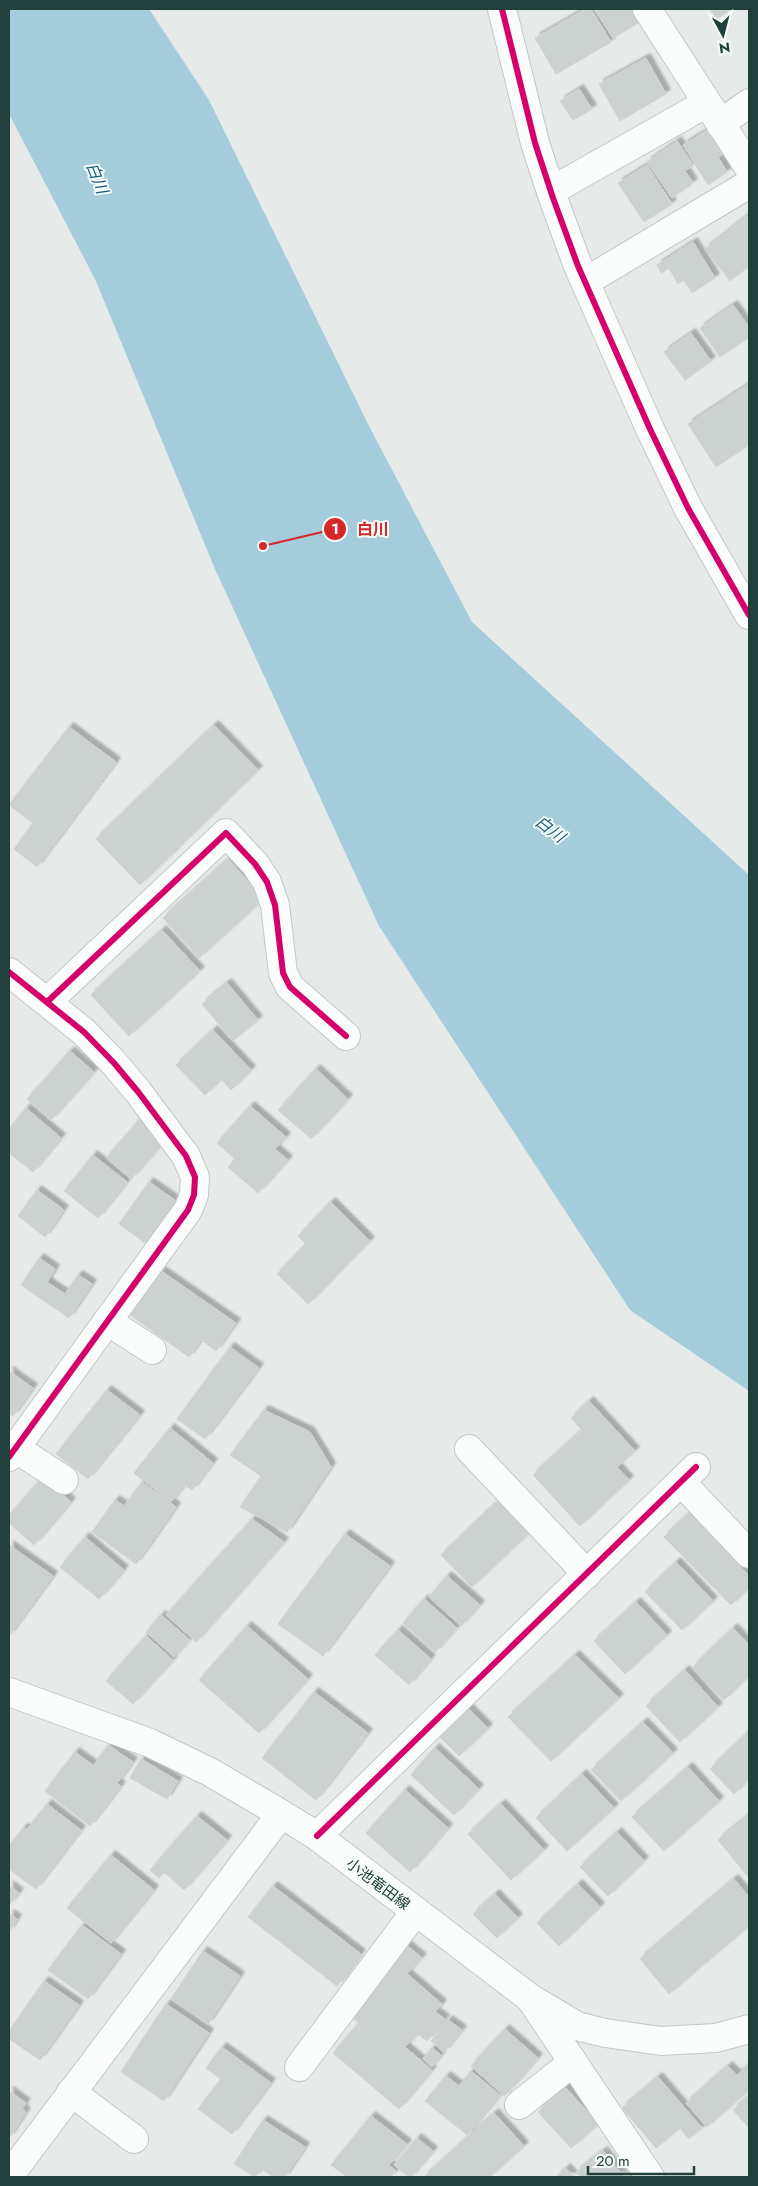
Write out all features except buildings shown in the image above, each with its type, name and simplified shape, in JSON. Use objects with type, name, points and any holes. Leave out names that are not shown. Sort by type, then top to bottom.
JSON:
[{"type":"street","points":[[502,9],[524,104],[551,191],[585,282],[650,429],[688,508],[741,580],[749,615]]},
{"type":"street","points":[[648,9],[749,168]]},
{"type":"street","points":[[551,191],[714,114],[749,103]]},
{"type":"street","points":[[585,282],[749,184]]},
{"type":"street","points":[[47,1002],[226,833],[254,864],[267,882],[275,905],[283,973],[290,987],[346,1036]]},
{"type":"street","points":[[9,972],[84,1032],[114,1063],[186,1156],[195,1178],[194,1195],[188,1210],[12,1452],[64,1480]]},
{"type":"street","points":[[108,1321],[152,1350]]},
{"type":"street","points":[[468,1449],[588,1574]]},
{"type":"street","points":[[317,1836],[689,1475],[749,1554]]},
{"type":"street","name":"小池竜田線","points":[[9,1692],[150,1743],[210,1772],[317,1836],[530,1998],[577,2026],[605,2034],[661,2041],[716,2038],[749,2029]]},
{"type":"street","points":[[9,2176],[281,1814]]},
{"type":"street","points":[[299,2067],[415,1912]]},
{"type":"street","points":[[530,1998],[650,2177]]},
{"type":"street","points":[[519,2105],[573,2062]]},
{"type":"street","points":[[71,2092],[134,2139]]},
{"type":"water","points":[[9,9],[149,9],[209,100],[369,426],[472,622],[749,875],[749,1391],[630,1310],[379,926],[215,569],[95,279],[9,114]]},
{"type":"cycle path","points":[[502,9],[535,143],[578,266],[650,429],[688,508],[749,615]]},
{"type":"cycle path","points":[[47,1002],[226,833],[255,864],[267,882],[275,905],[283,973],[290,987],[346,1036]]},
{"type":"cycle path","points":[[9,972],[84,1032],[114,1063],[186,1156],[195,1177],[194,1195],[188,1210],[9,1457]]},
{"type":"cycle path","points":[[317,1836],[696,1467]]},
{"type":"place","name":"白川","points":[[263,546]]}]
